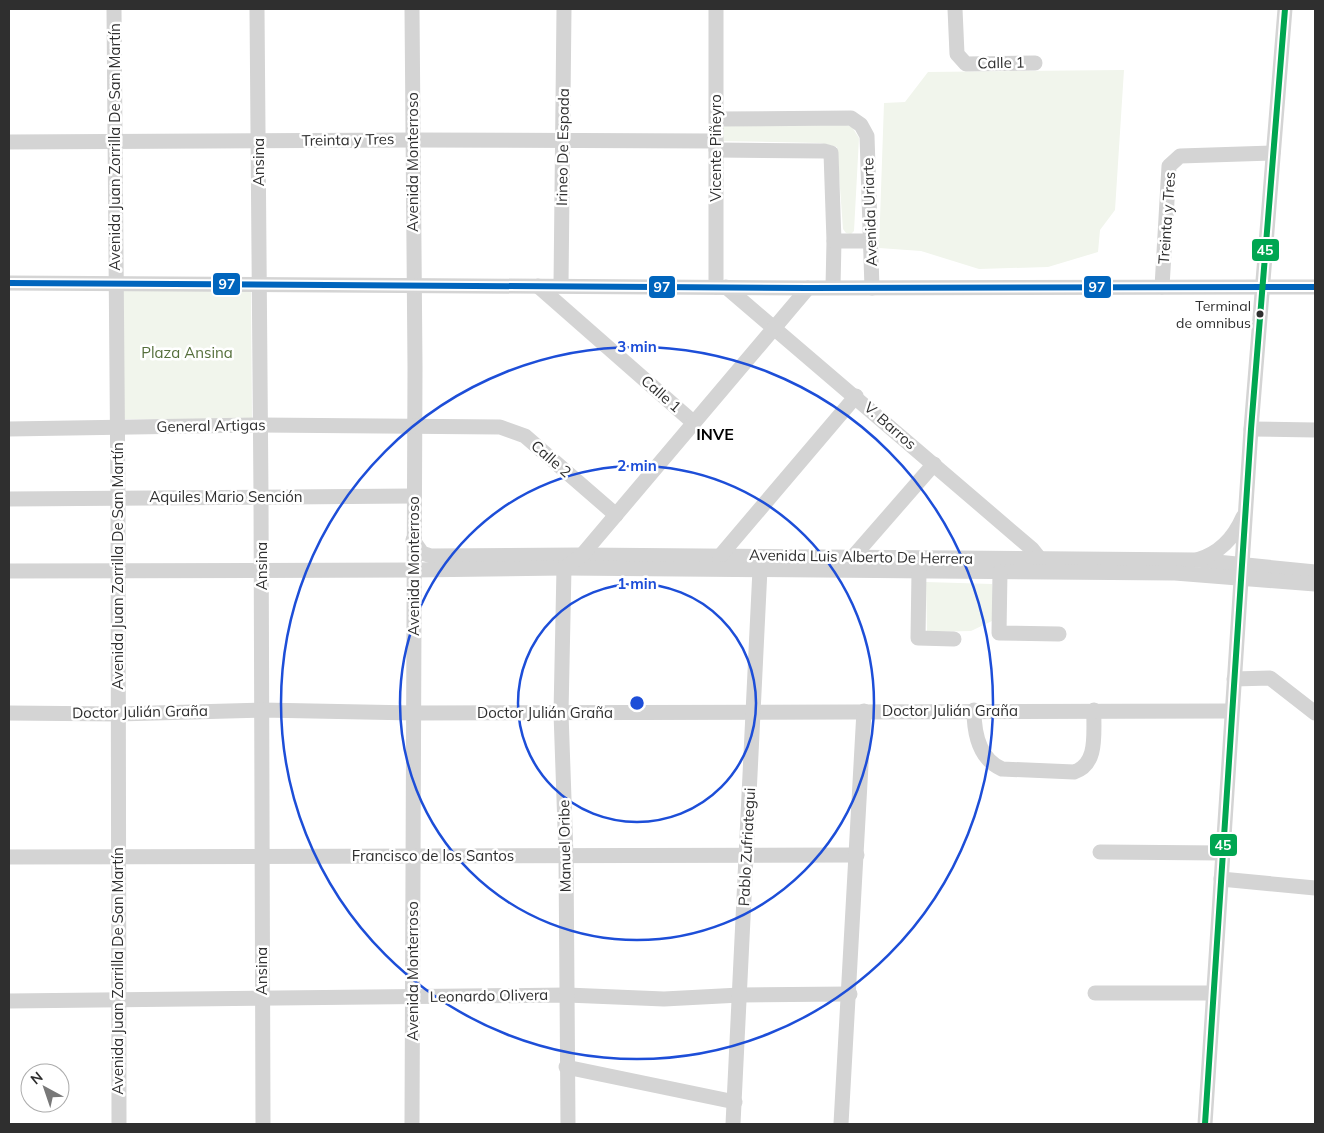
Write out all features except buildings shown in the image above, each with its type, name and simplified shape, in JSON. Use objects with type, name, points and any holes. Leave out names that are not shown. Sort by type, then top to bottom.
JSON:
[{"type":"street","name":"Avenida Juan Zorrilla De San Martín","points":[[114,9],[118,427],[117,857],[119,1124]]},
{"type":"street","name":"Ansina","points":[[257,9],[262,496],[261,855],[263,1124]]},
{"type":"street","name":"Avenida Monterroso","points":[[412,9],[414,285],[412,1124]]},
{"type":"street","name":"Irineo De Espada","points":[[561,285],[564,9]]},
{"type":"street","name":"Vicente Piñeyro","points":[[716,9],[716,146],[721,287]]},
{"type":"street","name":"Calle 1","points":[[955,9],[956,54],[966,64],[1035,63]]},
{"type":"street","points":[[1205,1124],[1251,429],[1285,9]]},
{"type":"street","name":"Avenida Uriarte","points":[[717,119],[851,118],[861,125],[867,136],[872,288]]},
{"type":"street","name":"Treinta y Tres","points":[[9,142],[563,140],[716,146]]},
{"type":"street","points":[[716,146],[824,151],[831,153],[834,241],[832,287]]},
{"type":"street","name":"Treinta y Tres","points":[[1162,287],[1169,166],[1180,156],[1273,153]]},
{"type":"street","points":[[834,241],[871,241]]},
{"type":"street","points":[[9,283],[116,282],[808,288],[1315,287]]},
{"type":"street","name":"Calle 1","points":[[538,286],[694,423]]},
{"type":"street","name":"V. Barros","points":[[721,287],[775,328],[856,396],[1032,549],[1040,566]]},
{"type":"street","points":[[564,568],[582,555],[808,288]]},
{"type":"street","points":[[720,556],[856,396]]},
{"type":"street","name":"General Artigas","points":[[9,429],[260,425],[414,427]]},
{"type":"street","name":"Calle 2","points":[[414,427],[500,427],[525,436],[616,515]]},
{"type":"street","points":[[1251,429],[1315,430]]},
{"type":"street","points":[[851,564],[934,464]]},
{"type":"street","name":"Aquiles Mario Sención","points":[[9,499],[413,496]]},
{"type":"street","points":[[1197,560],[1208,557],[1232,537],[1246,511]]},
{"type":"street","name":"Avenida Luis Alberto De Herrera","points":[[413,540],[422,553],[431,556],[720,556],[851,564],[919,571],[1000,572],[1040,566],[1197,560],[1242,572],[1315,584]]},
{"type":"street","name":"Avenida Luis Alberto De Herrera","points":[[9,571],[564,568],[760,570],[851,564],[1040,566],[1175,573],[1315,572]]},
{"type":"street","name":"Manuel Oribe","points":[[564,568],[561,713],[566,856],[566,1067],[568,1124]]},
{"type":"street","name":"Pablo Zufriategui","points":[[733,1124],[760,570]]},
{"type":"street","points":[[919,571],[918,638],[954,639]]},
{"type":"street","points":[[1000,572],[999,633],[1060,634]]},
{"type":"street","points":[[1234,679],[1270,678],[1315,713]]},
{"type":"street","name":"Doctor Julián Graña","points":[[9,713],[118,714],[262,710],[414,714],[974,710],[1231,711]]},
{"type":"street","points":[[974,710],[976,737],[983,751],[996,767],[1002,769],[1074,772],[1082,769],[1092,757],[1094,710]]},
{"type":"street","points":[[841,1124],[850,994],[864,711]]},
{"type":"street","points":[[1100,852],[1223,853]]},
{"type":"street","name":"Francisco de los Santos","points":[[9,857],[857,855]]},
{"type":"street","points":[[1221,879],[1315,888]]},
{"type":"street","points":[[1095,993],[1213,993]]},
{"type":"street","name":"Leonardo Olivera","points":[[9,1002],[567,995],[664,999],[740,995],[850,994]]},
{"type":"street","points":[[566,1067],[735,1102]]},
{"type":"green space","points":[[1124,70],[1115,210],[1100,230],[1098,252],[1048,267],[979,269],[921,251],[879,248],[884,103],[905,102],[928,72]]},
{"type":"green space","points":[[723,124],[842,124],[852,127],[859,138],[854,231],[851,234],[846,233],[843,229],[837,147],[820,143],[722,141]]},
{"type":"green space","name":"Plaza Ansina","points":[[120,287],[251,288],[252,419],[123,419]]},
{"type":"green space","points":[[926,582],[992,584],[994,620],[971,631],[927,632]]},
{"type":"transit line","name":"45","points":[[1205,1124],[1251,429],[1285,9]]},
{"type":"transit line","name":"97","points":[[9,283],[808,288],[1315,287]]},
{"type":"place","name":"Terminal de omnibus","points":[[1260,314]]},
{"type":"district","name":"INVE","points":[[715,434]]}]
